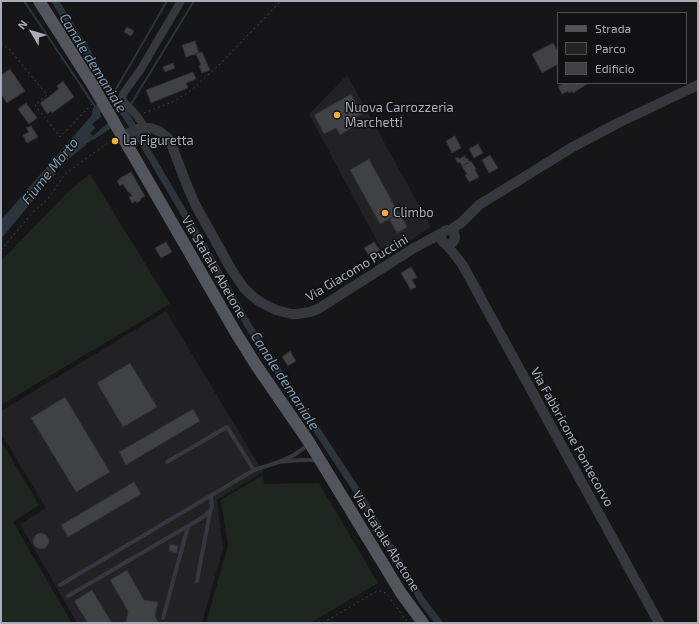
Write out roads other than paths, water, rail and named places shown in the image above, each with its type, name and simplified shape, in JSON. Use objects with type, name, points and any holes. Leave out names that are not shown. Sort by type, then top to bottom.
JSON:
[{"type":"main road","name":"Via Statale Abetone","points":[[39,1],[67,43],[121,133],[236,333],[309,442],[406,602],[423,623]]},
{"type":"street","points":[[121,133],[143,128],[137,116],[124,102],[122,98],[123,94],[141,69],[178,2]]},
{"type":"street","name":"Via Giacomo Puccini","points":[[143,128],[159,130],[168,138],[196,206],[244,288],[260,302],[270,308],[291,314],[306,313],[314,311],[332,301],[422,244],[449,238],[480,205],[571,148],[618,123],[698,85]]},
{"type":"street","name":"Via Fabbricone Pontecorvo","points":[[449,238],[659,623]]},
{"type":"lane","points":[[167,462],[227,427],[254,470]]},
{"type":"lane","points":[[60,584],[254,470],[279,462],[294,455],[304,448],[309,442]]},
{"type":"lane","points":[[279,462],[320,460]]},
{"type":"lane","points":[[197,581],[212,506],[211,496]]},
{"type":"lane","points":[[68,596],[210,512]]},
{"type":"lane","points":[[163,618],[188,526]]},
{"type":"water","name":"Fiume Morto","points":[[97,104],[102,111],[100,113],[101,117],[92,124],[95,128],[90,133],[93,136],[108,123],[111,128],[86,144],[56,169],[55,174],[1,239],[1,220],[92,115],[93,108]]},
{"type":"waterway","points":[[24,1],[96,108]]},
{"type":"waterway","name":"Canale demaniale","points":[[55,1],[132,125]]},
{"type":"waterway","points":[[115,91],[167,1]]},
{"type":"waterway","points":[[131,104],[194,1]]},
{"type":"waterway","name":"Canale demaniale","points":[[138,135],[249,327],[359,494],[422,601],[439,623]]},
{"type":"place","name":"Nuova Carrozzeria Marchetti","points":[[337,115]]},
{"type":"place","name":"La Figuretta","points":[[115,141]]},
{"type":"place","name":"Climbo","points":[[385,213]]}]
